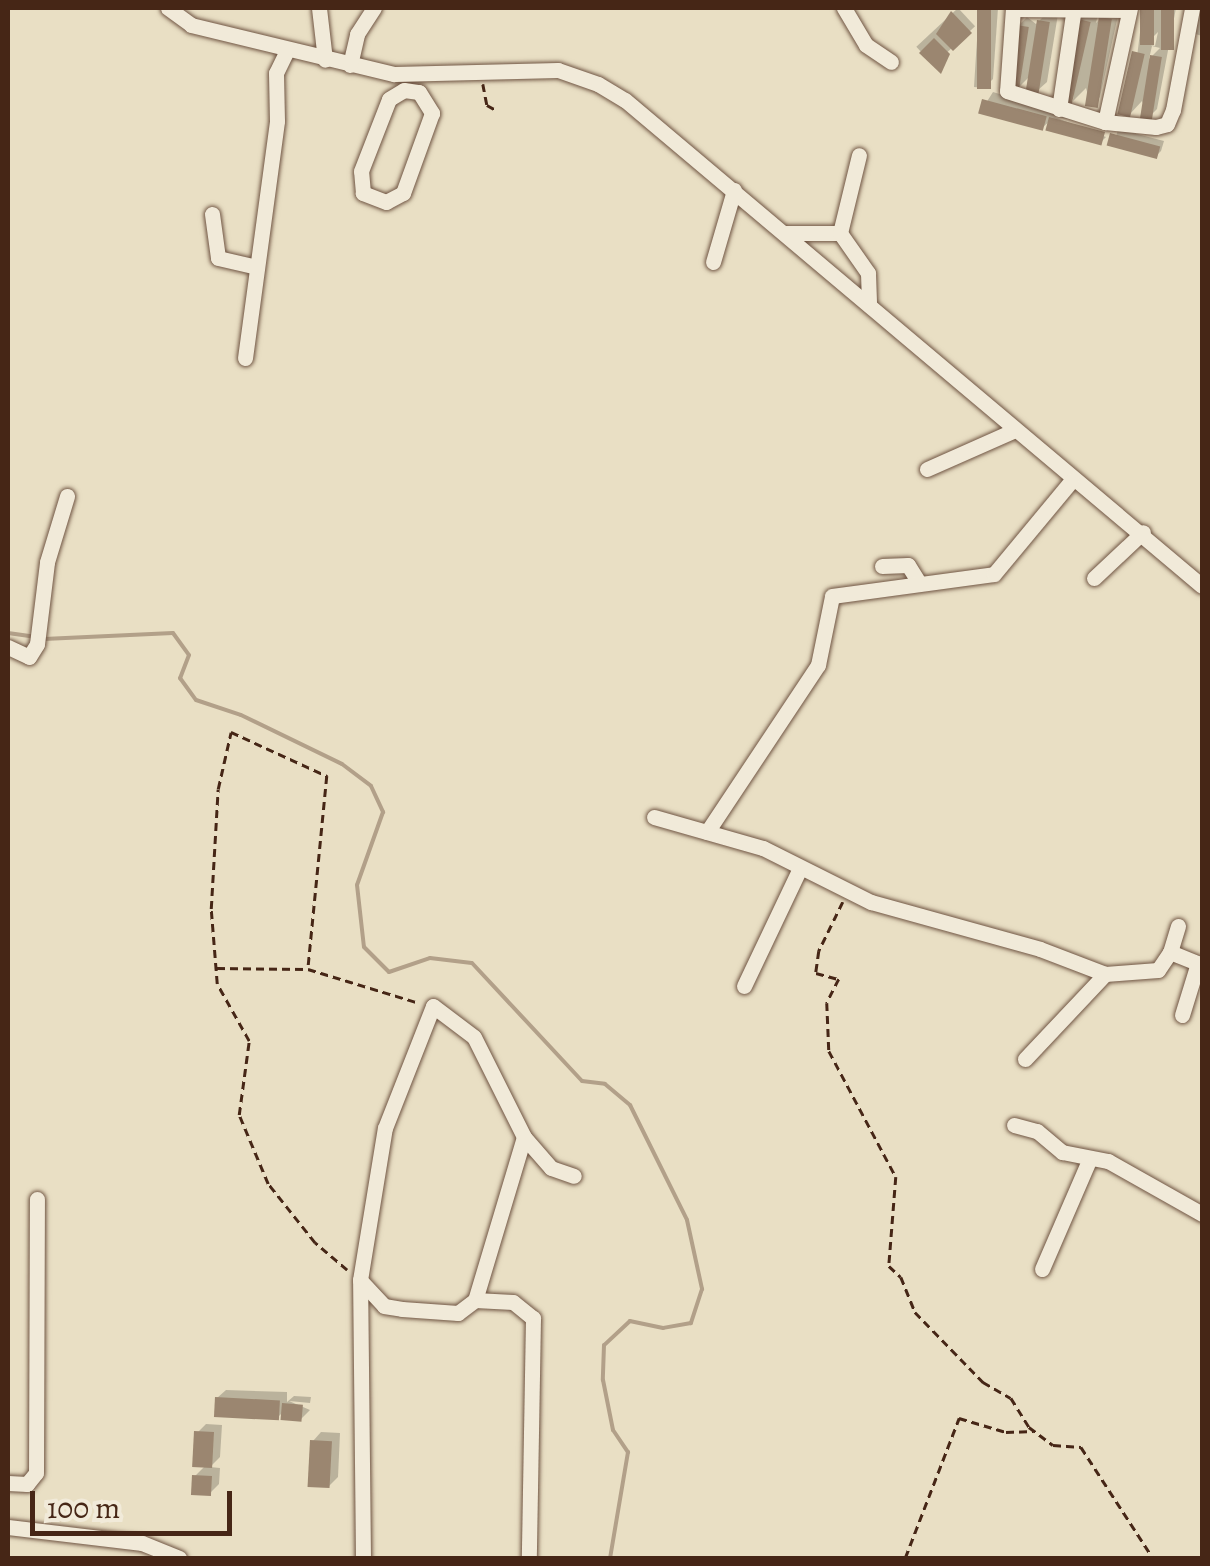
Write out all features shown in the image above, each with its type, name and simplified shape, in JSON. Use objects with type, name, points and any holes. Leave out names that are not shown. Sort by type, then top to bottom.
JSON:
[{"type":"street","points":[[168,8],[192,26],[350,65],[423,74],[558,70],[598,84],[734,190],[1072,480],[1142,532],[1202,586]]},
{"type":"street","points":[[320,8],[325,60]]},
{"type":"street","points":[[350,65],[357,34],[374,8]]},
{"type":"street","points":[[844,8],[866,45],[892,62]]},
{"type":"street","points":[[1105,122],[1130,9],[1013,8],[1006,91],[1105,122],[1166,124],[1192,8]]},
{"type":"street","points":[[1059,109],[1074,8]]},
{"type":"street","points":[[245,358],[277,121],[276,73],[286,50]]},
{"type":"street","points":[[420,92],[404,90],[389,98],[361,171],[363,193],[386,202],[404,192],[432,113],[420,92],[423,74]]},
{"type":"street","points":[[859,156],[840,233],[868,274],[869,305]]},
{"type":"street","points":[[713,262],[734,190]]},
{"type":"street","points":[[212,214],[218,258],[257,267]]},
{"type":"street","points":[[785,233],[840,233]]},
{"type":"street","points":[[927,469],[1014,430]]},
{"type":"street","points":[[706,832],[818,665],[832,596],[994,574],[1072,480]]},
{"type":"street","points":[[8,647],[29,656],[38,636],[47,562],[66,496]]},
{"type":"street","points":[[1094,578],[1142,532]]},
{"type":"street","points":[[882,566],[908,565],[920,584]]},
{"type":"street","points":[[654,817],[763,848],[844,892],[1105,974],[1158,970],[1170,952],[1178,926]]},
{"type":"street","points":[[744,986],[800,868]]},
{"type":"street","points":[[1170,952],[1200,964],[1182,1015]]},
{"type":"street","points":[[1025,1059],[1105,974]]},
{"type":"street","points":[[363,1558],[360,1280],[385,1128],[433,1006],[474,1038],[513,1104],[524,1137],[551,1168],[574,1176]]},
{"type":"street","points":[[1014,1125],[1037,1131],[1062,1152],[1108,1161],[1202,1214]]},
{"type":"street","points":[[360,1280],[384,1306],[458,1313],[476,1300],[524,1137]]},
{"type":"street","points":[[1042,1269],[1090,1158]]},
{"type":"street","points":[[8,1484],[27,1484],[36,1474],[37,1199]]},
{"type":"street","points":[[476,1300],[512,1302],[533,1318],[529,1558]]},
{"type":"street","points":[[8,1527],[142,1544],[179,1558]]},
{"type":"path","points":[[482,73],[487,105],[496,110]]},
{"type":"path","points":[[308,969],[327,776],[231,732],[218,788],[211,908],[217,984],[249,1041],[239,1115],[268,1184],[316,1244],[360,1280]]},
{"type":"path","points":[[844,892],[816,973],[839,979],[827,1003],[829,1052],[896,1177],[889,1266],[916,1312],[984,1382],[1011,1398],[1034,1431],[1053,1444],[1082,1447],[1153,1558]]},
{"type":"path","points":[[216,968],[308,969],[433,1006]]},
{"type":"path","points":[[905,1558],[960,1418],[1006,1432],[1034,1431]]},
{"type":"building","points":[[977,8],[991,8],[991,89],[977,89]]},
{"type":"building","points":[[1140,8],[1154,8],[1154,45],[1140,45]]},
{"type":"building","points":[[1161,8],[1174,8],[1174,50],[1161,50]]},
{"type":"building","points":[[951,11],[972,33],[953,51],[936,34]]},
{"type":"building","points":[[1099,17],[1112,19],[1098,108],[1085,106]]},
{"type":"building","points":[[1078,19],[1091,22],[1072,104],[1059,101]]},
{"type":"building","points":[[1037,20],[1050,22],[1039,93],[1026,91]]},
{"type":"building","points":[[1016,25],[1029,27],[1019,90],[1006,88]]},
{"type":"building","points":[[934,38],[950,54],[941,74],[919,53]]},
{"type":"building","points":[[1132,51],[1145,54],[1130,117],[1117,114]]},
{"type":"building","points":[[1150,55],[1162,57],[1152,121],[1140,119]]},
{"type":"building","points":[[982,99],[1047,116],[1043,131],[978,113]]},
{"type":"building","points":[[1049,117],[1105,132],[1101,146],[1045,131]]},
{"type":"building","points":[[1110,133],[1160,146],[1157,159],[1107,146]]},
{"type":"building","points":[[215,1397],[280,1400],[279,1420],[214,1417]]},
{"type":"building","points":[[282,1403],[303,1405],[301,1422],[281,1420]]},
{"type":"building","points":[[194,1431],[214,1432],[212,1468],[192,1467]]},
{"type":"building","points":[[310,1440],[332,1441],[330,1488],[308,1487]]},
{"type":"building","points":[[192,1475],[212,1476],[211,1496],[191,1495]]},
{"type":"waterway","points":[[8,633],[35,637]]},
{"type":"waterway","points":[[44,639],[173,633],[189,655],[180,678],[196,700],[241,715],[342,764],[371,786],[383,812],[357,885],[364,947],[389,972],[430,958],[472,963],[582,1081],[605,1084],[630,1105],[687,1220],[702,1289],[691,1323],[663,1328],[630,1321],[604,1345],[603,1380],[613,1430],[628,1452],[610,1558]]}]
